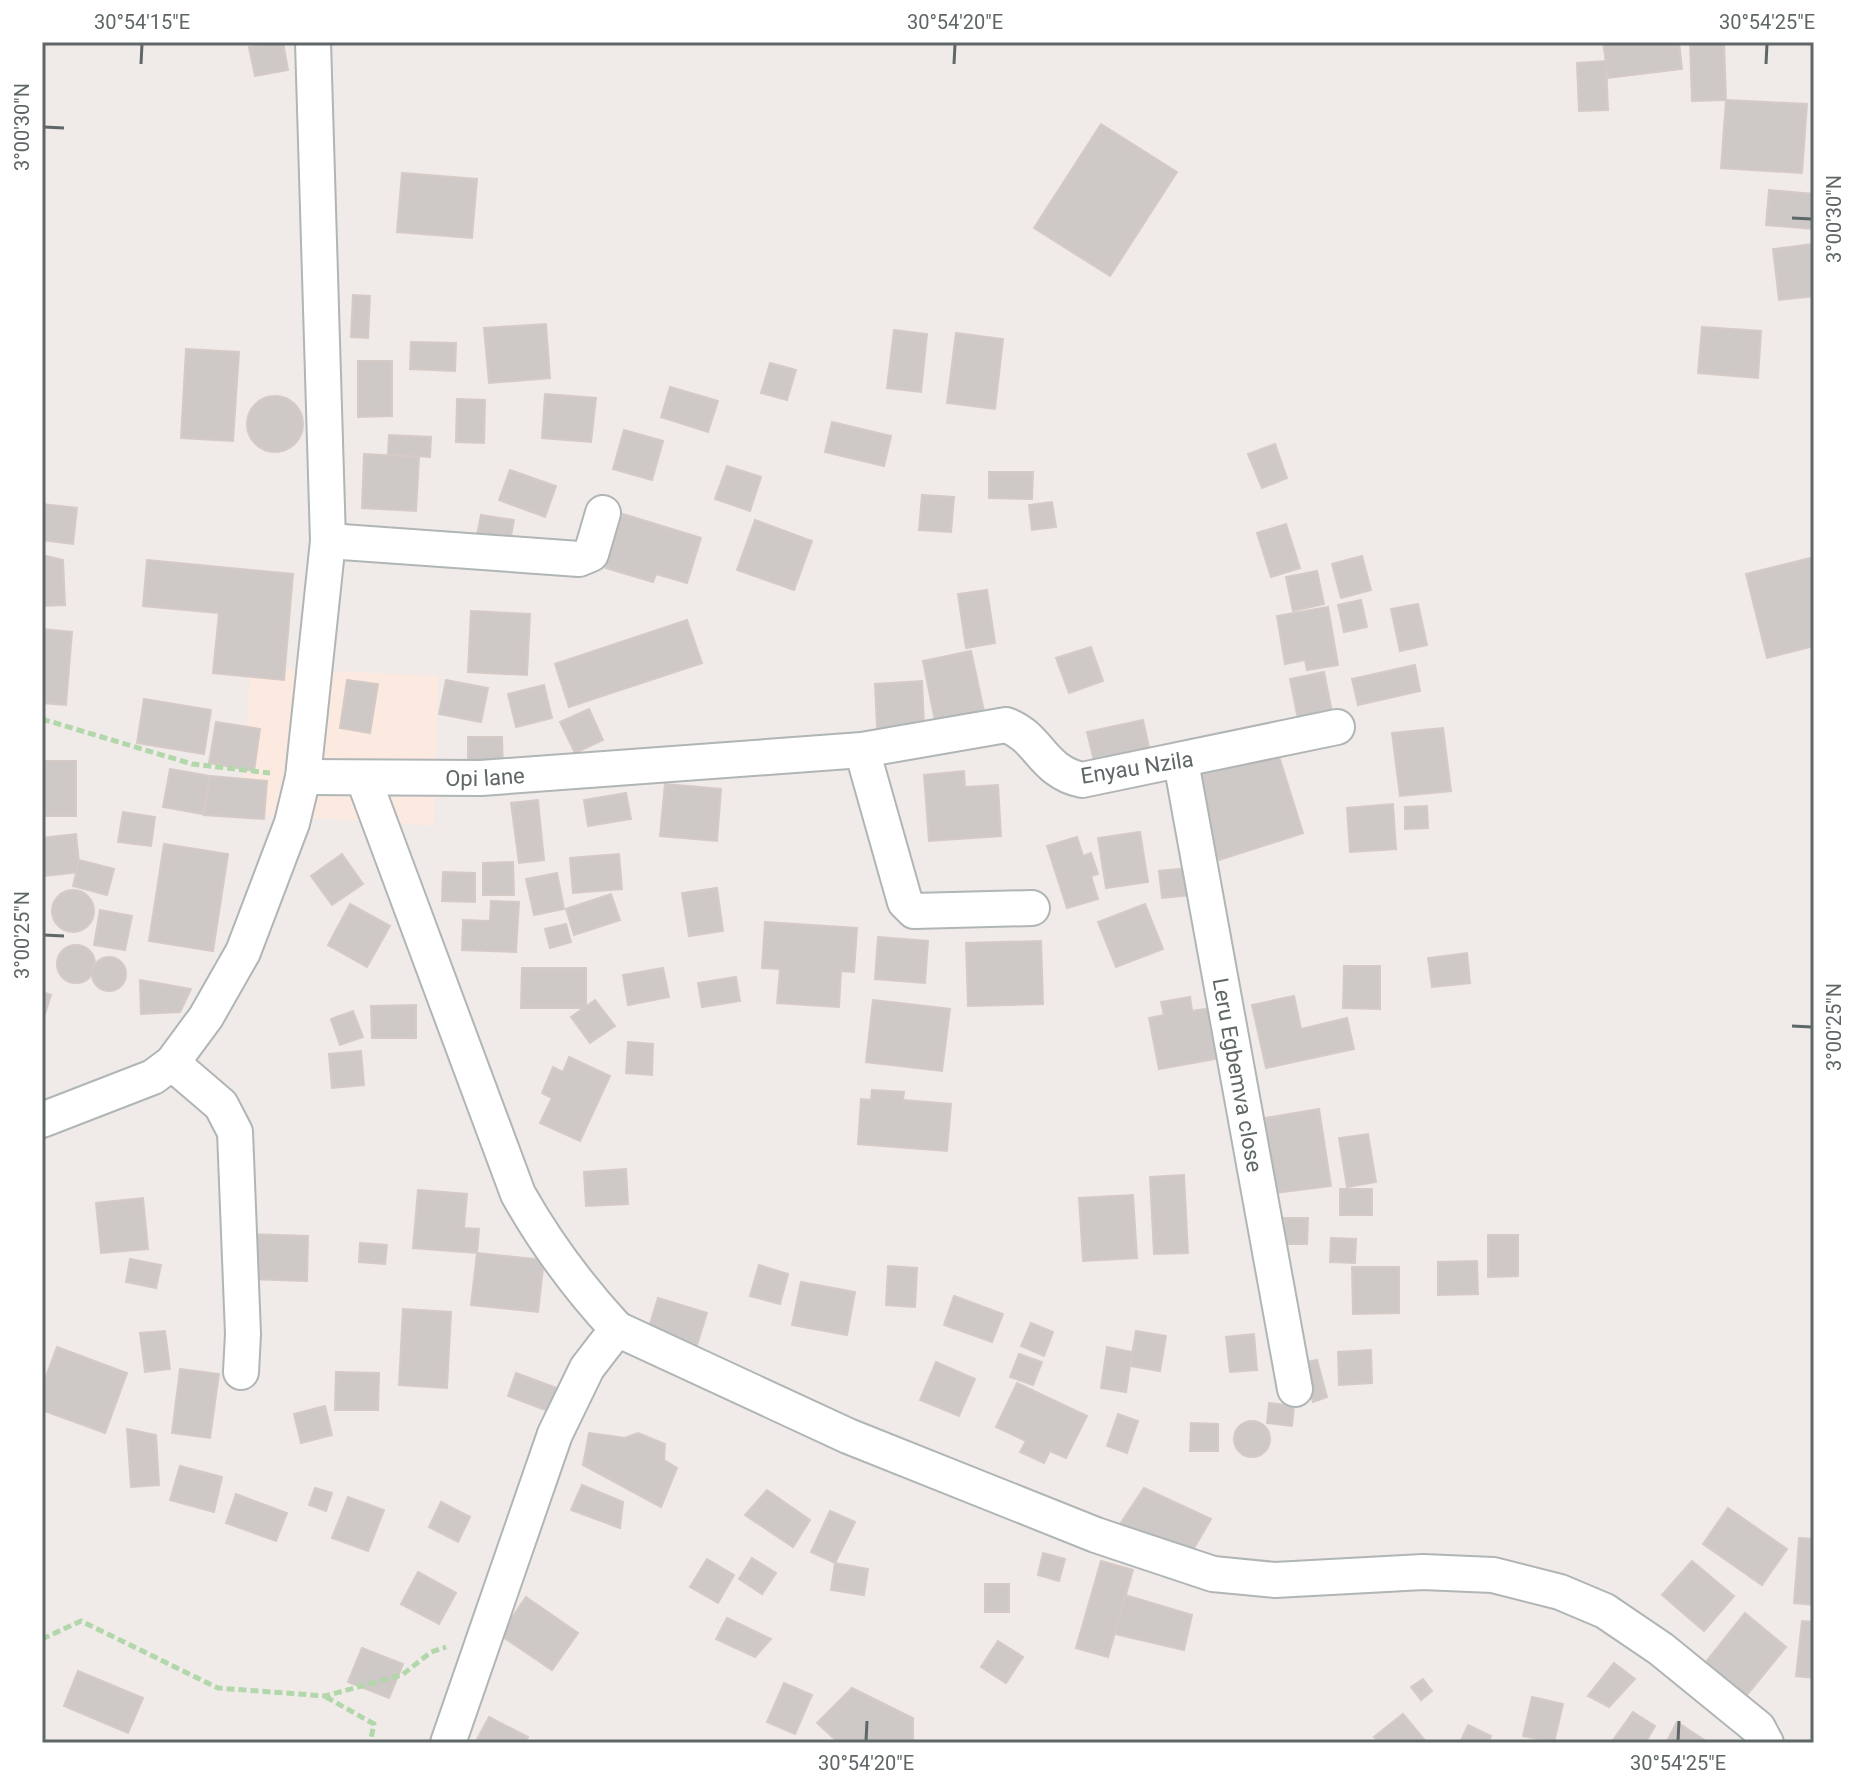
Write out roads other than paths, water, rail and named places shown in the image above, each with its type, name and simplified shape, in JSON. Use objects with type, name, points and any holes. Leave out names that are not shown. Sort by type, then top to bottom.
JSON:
[{"type":"street","points":[[42,1120],[153,1077],[172,1063],[206,1017],[243,952],[292,823],[303,777],[328,541],[313,42]]},
{"type":"street","points":[[328,541],[579,559],[591,554],[603,513]]},
{"type":"street","name":"Enyau Nzila","points":[[862,750],[1006,725],[1019,729],[1056,772],[1082,780],[1181,762],[1337,727]]},
{"type":"street","points":[[862,750],[905,902],[914,911],[1032,908]]},
{"type":"street","name":"Opi lane","points":[[303,777],[364,780],[481,778],[862,750]]},
{"type":"street","name":"Leru Egbemva close","points":[[1181,762],[1295,1389]]},
{"type":"street","points":[[364,780],[518,1194],[536,1226],[588,1297],[617,1329],[848,1436],[1096,1535],[1213,1574],[1275,1580],[1437,1572],[1493,1575],[1560,1592],[1605,1611],[1661,1649],[1758,1728],[1766,1743]]},
{"type":"street","points":[[172,1063],[221,1105],[235,1132],[243,1334],[241,1372]]},
{"type":"street","points":[[448,1743],[555,1434],[587,1368],[617,1329]]}]
